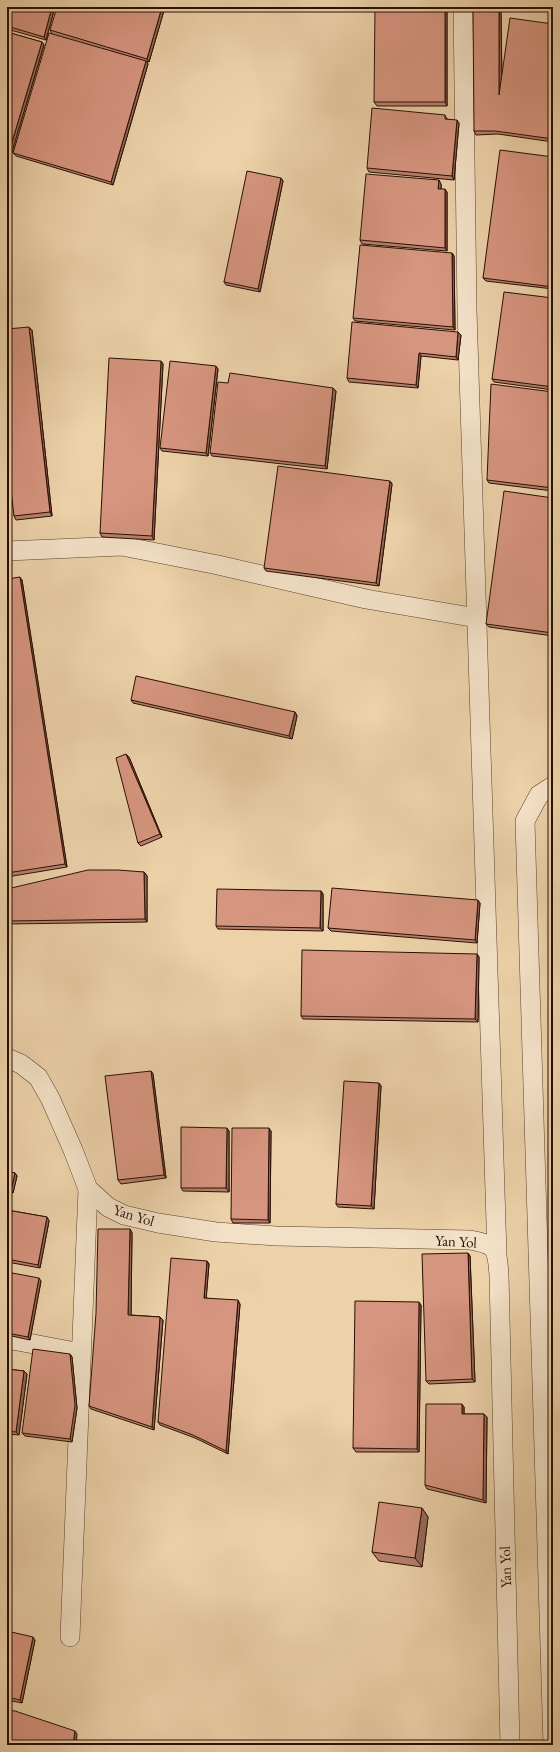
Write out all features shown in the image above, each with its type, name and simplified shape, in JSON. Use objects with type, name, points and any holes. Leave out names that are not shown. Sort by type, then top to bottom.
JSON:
[{"type":"street","points":[[463,7],[468,310],[497,1254]]},
{"type":"street","points":[[7,551],[122,546],[218,565],[366,600],[477,618]]},
{"type":"street","points":[[553,786],[540,795],[526,821],[553,1745]]},
{"type":"street","name":"Yan Yol","points":[[7,1058],[21,1064],[38,1077],[50,1098],[74,1150],[88,1189],[108,1207],[124,1215],[158,1223],[216,1232],[276,1236],[470,1240],[489,1244],[497,1254],[499,1275],[510,1745]]},
{"type":"street","points":[[70,1637],[88,1189]]},
{"type":"street","points":[[7,1339],[81,1353]]},
{"type":"building","points":[[7,7],[52,7],[44,37],[7,26]]},
{"type":"building","points":[[57,7],[162,7],[147,59],[50,30]]},
{"type":"building","points":[[375,7],[445,7],[445,102],[374,102]]},
{"type":"building","points":[[473,8],[499,8],[499,95],[510,18],[553,24],[553,139],[495,131],[474,131]]},
{"type":"building","points":[[7,32],[42,42],[9,152],[7,152]]},
{"type":"building","points":[[49,33],[146,61],[111,182],[13,153]]},
{"type":"building","points":[[372,108],[445,115],[445,119],[457,120],[452,176],[367,168]]},
{"type":"building","points":[[500,150],[553,157],[553,287],[483,278]]},
{"type":"building","points":[[247,171],[281,178],[258,289],[224,282]]},
{"type":"building","points":[[366,174],[439,180],[438,189],[445,189],[445,248],[360,240]]},
{"type":"building","points":[[360,245],[452,253],[453,327],[353,318]]},
{"type":"building","points":[[504,292],[553,298],[553,387],[492,379]]},
{"type":"building","points":[[352,322],[458,332],[456,357],[419,353],[416,385],[347,378]]},
{"type":"building","points":[[29,327],[50,512],[14,516],[7,455],[7,329]]},
{"type":"building","points":[[109,358],[161,361],[152,536],[100,533]]},
{"type":"building","points":[[170,361],[216,366],[206,453],[160,448]]},
{"type":"building","points":[[230,373],[333,388],[325,466],[210,453],[218,382],[228,383]]},
{"type":"building","points":[[491,384],[553,392],[553,488],[487,480]]},
{"type":"building","points":[[278,466],[390,481],[376,583],[264,568]]},
{"type":"building","points":[[504,491],[553,498],[553,633],[486,624]]},
{"type":"building","points":[[20,577],[65,864],[7,873],[7,579]]},
{"type":"building","points":[[136,676],[295,712],[289,736],[131,700]]},
{"type":"building","points":[[126,754],[160,834],[138,843],[116,758]]},
{"type":"building","points":[[88,870],[144,872],[145,919],[7,921],[7,889]]},
{"type":"building","points":[[332,888],[478,900],[475,940],[328,928]]},
{"type":"building","points":[[217,889],[321,891],[320,928],[216,926]]},
{"type":"building","points":[[302,950],[477,954],[475,1019],[301,1016]]},
{"type":"building","points":[[151,1071],[164,1175],[118,1180],[105,1076]]},
{"type":"building","points":[[344,1081],[379,1083],[371,1206],[336,1204]]},
{"type":"building","points":[[181,1127],[227,1128],[226,1188],[181,1188]]},
{"type":"building","points":[[232,1128],[269,1128],[268,1220],[231,1219]]},
{"type":"building","points":[[7,1171],[15,1173],[11,1190],[7,1189]]},
{"type":"building","points":[[7,1210],[47,1217],[38,1265],[7,1259]]},
{"type":"building","points":[[98,1229],[130,1229],[128,1315],[160,1317],[152,1427],[89,1406],[96,1313]]},
{"type":"building","points":[[468,1253],[472,1379],[426,1381],[422,1254]]},
{"type":"building","points":[[171,1258],[207,1261],[204,1298],[238,1300],[226,1451],[193,1435],[158,1422]]},
{"type":"building","points":[[7,1272],[39,1278],[28,1337],[7,1333]]},
{"type":"building","points":[[355,1301],[419,1302],[417,1449],[353,1448]]},
{"type":"building","points":[[33,1349],[70,1354],[75,1405],[70,1439],[22,1433]]},
{"type":"building","points":[[7,1369],[24,1371],[16,1432],[7,1431]]},
{"type":"building","points":[[426,1404],[462,1404],[462,1414],[484,1414],[483,1500],[425,1485]]},
{"type":"building","points":[[379,1502],[422,1508],[415,1558],[372,1552]]},
{"type":"building","points":[[7,1631],[33,1637],[20,1700],[7,1697]]},
{"type":"building","points":[[7,1710],[15,1711],[75,1731],[73,1745],[7,1745]]}]
